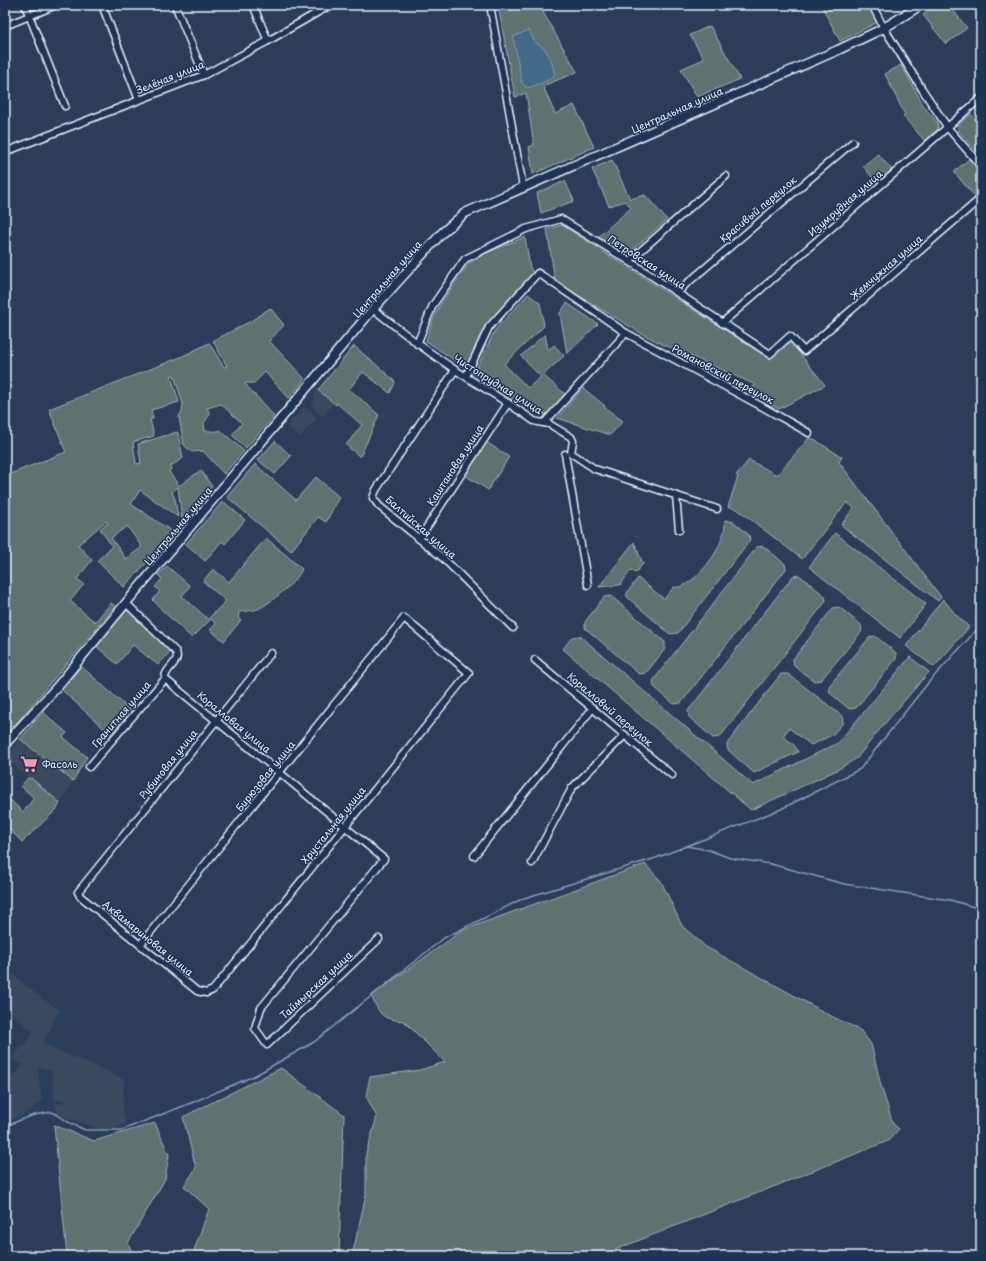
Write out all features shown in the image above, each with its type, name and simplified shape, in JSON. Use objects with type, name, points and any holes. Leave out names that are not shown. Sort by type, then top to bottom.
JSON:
[{"type":"main road","name":"Центральная улица","points":[[5,744],[56,688],[373,309],[442,233],[465,214],[523,187],[838,50],[884,28],[921,5]]},
{"type":"street","points":[[25,5],[65,106]]},
{"type":"street","points":[[5,26],[56,5]]},
{"type":"street","points":[[102,5],[139,100]]},
{"type":"street","points":[[175,5],[204,75]]},
{"type":"street","points":[[253,5],[268,41]]},
{"type":"street","name":"Зелёная улица","points":[[5,151],[204,75],[334,5]]},
{"type":"street","points":[[490,5],[523,187]]},
{"type":"street","points":[[872,5],[884,28],[948,128],[981,166]]},
{"type":"street","name":"Изумрудная улица","points":[[722,323],[981,98]]},
{"type":"street","name":"Красивый переулок","points":[[676,292],[853,142]]},
{"type":"street","points":[[629,261],[726,176]]},
{"type":"street","name":"Жемчужная улица","points":[[804,351],[981,198]]},
{"type":"street","name":"Петровская улица","points":[[417,344],[433,305],[465,260],[526,230],[561,219],[629,261],[770,354],[790,336],[804,351]]},
{"type":"street","points":[[466,376],[489,327],[538,273],[626,333],[545,422]]},
{"type":"street","name":"Чистопрудная улица","points":[[373,309],[417,344],[455,370],[534,421],[545,422],[571,437],[573,441],[571,453],[595,469],[717,509]]},
{"type":"street","name":"Романовский переулок","points":[[626,333],[809,433]]},
{"type":"street","name":"Балтийская улица","points":[[455,370],[376,490],[373,498],[379,506],[444,559],[513,628]]},
{"type":"street","name":"Каштановая улица","points":[[419,538],[508,403]]},
{"type":"street","points":[[565,454],[588,584]]},
{"type":"street","points":[[676,496],[679,530]]},
{"type":"street","name":"Гранитная улица","points":[[89,767],[165,679],[166,673],[177,660],[178,656],[176,652],[126,603]]},
{"type":"street","name":"Бирюзовая улица","points":[[140,945],[404,618],[469,673]]},
{"type":"street","name":"Рубиновая улица","points":[[80,888],[271,653]]},
{"type":"street","name":"Коралловый переулок","points":[[535,660],[672,775]]},
{"type":"street","name":"Хрустальная улица","points":[[214,990],[469,673]]},
{"type":"street","name":"Коралловая улица","points":[[165,679],[384,859],[261,1008],[255,1028],[267,1045]]},
{"type":"street","points":[[474,856],[593,708]]},
{"type":"street","points":[[532,863],[572,788],[625,735]]},
{"type":"street","name":"Аквамариновая улица","points":[[80,888],[78,892],[80,896],[197,991],[206,993],[214,990]]},
{"type":"street","name":"Таймырская улица","points":[[267,1045],[379,939]]},
{"type":"shaded area","points":[[529,30],[535,42],[546,50],[555,74],[546,81],[527,88],[522,83],[513,37]]},
{"type":"shaded area","points":[[318,389],[334,403],[324,415],[321,415],[312,406],[315,399],[313,395]]},
{"type":"shaded area","points":[[304,406],[317,418],[300,437],[287,426]]},
{"type":"shaded area","points":[[20,739],[73,781],[60,803],[5,759]]},
{"type":"shaded area","points":[[5,968],[39,996],[59,1010],[43,1044],[124,1079],[123,1119],[125,1118],[126,1124],[107,1131],[57,1115],[55,1103],[63,1103],[65,1100],[55,1101],[52,1071],[38,1067],[42,1103],[40,1102],[22,1116],[5,1121],[5,1086],[24,1064],[22,1065],[12,1058],[34,1033],[5,1007]]},
{"type":"shaded area","points":[[5,1068],[13,1075],[5,1085]]},
{"type":"green space","points":[[498,5],[539,5],[577,72],[543,86],[555,114],[574,105],[594,147],[533,174],[529,147],[534,145],[526,93],[515,97]]},
{"type":"green space","points":[[821,5],[869,5],[878,22],[840,41]]},
{"type":"green space","points":[[935,5],[949,5],[967,28],[946,44],[923,15]]},
{"type":"green space","points":[[710,26],[740,79],[697,97],[681,69],[704,59],[690,35]]},
{"type":"green space","points":[[901,65],[925,108],[938,123],[938,129],[925,141],[903,116],[905,115],[885,74]]},
{"type":"green space","points":[[971,114],[981,126],[981,149],[977,152],[958,131],[958,125]]},
{"type":"green space","points":[[878,154],[892,170],[877,183],[863,166]]},
{"type":"green space","points":[[969,159],[981,172],[981,193],[975,197],[954,172]]},
{"type":"green space","points":[[612,160],[630,199],[645,195],[667,220],[630,252],[623,253],[598,237],[631,208],[626,201],[609,206],[592,169]]},
{"type":"green space","points":[[565,181],[574,201],[541,213],[537,193]]},
{"type":"green space","points":[[562,225],[770,359],[790,341],[825,385],[779,409],[748,390],[756,385],[658,342],[555,281],[547,229]]},
{"type":"green space","points":[[525,237],[530,268],[534,274],[487,324],[466,368],[426,341],[432,322],[440,305],[468,264],[486,253]]},
{"type":"green space","points":[[528,294],[540,303],[544,326],[504,364],[528,388],[541,377],[521,356],[545,334],[548,350],[554,345],[564,356],[543,375],[565,394],[547,415],[540,413],[518,397],[514,401],[474,374],[495,330]]},
{"type":"green space","points":[[567,303],[598,324],[567,354],[560,313]]},
{"type":"green space","points":[[270,308],[284,325],[269,341],[305,379],[289,398],[265,372],[254,383],[245,384],[274,416],[246,448],[232,435],[242,423],[221,404],[207,408],[210,414],[204,423],[205,431],[220,430],[244,451],[224,474],[203,451],[192,452],[184,445],[179,417],[183,404],[174,375],[171,376],[179,402],[151,410],[153,419],[150,419],[154,436],[133,442],[136,464],[141,463],[138,444],[177,432],[183,458],[171,466],[169,472],[179,486],[201,470],[212,487],[182,519],[178,487],[172,492],[175,499],[178,517],[140,490],[131,504],[174,533],[124,587],[97,561],[112,546],[100,529],[108,523],[106,521],[78,545],[92,560],[77,579],[84,584],[70,601],[95,622],[111,603],[115,606],[5,737],[5,476],[66,452],[49,409],[181,357],[209,343],[224,367],[227,366],[213,341],[251,321]],"holes":[[[127,526],[142,547],[126,559],[111,538]]]},
{"type":"green space","points":[[354,346],[394,380],[395,383],[390,393],[363,372],[349,389],[379,415],[360,457],[346,445],[362,425],[337,403],[336,405],[318,390]]},
{"type":"green space","points":[[583,388],[605,406],[604,407],[623,421],[610,435],[557,418]]},
{"type":"green space","points":[[810,437],[842,457],[839,462],[941,597],[938,601],[841,525],[854,508],[847,502],[802,559],[737,509],[728,507],[738,476],[736,475],[749,460],[777,475]]},
{"type":"green space","points":[[275,441],[291,456],[275,474],[258,460]]},
{"type":"green space","points":[[486,442],[509,457],[488,490],[465,475]]},
{"type":"green space","points":[[255,464],[296,500],[316,477],[339,497],[326,522],[318,517],[291,551],[227,497]]},
{"type":"green space","points":[[223,501],[245,520],[225,544],[222,541],[205,561],[186,544]]},
{"type":"green space","points":[[725,520],[734,522],[749,535],[750,540],[678,633],[670,634],[627,597],[627,593],[638,578],[664,599],[674,587],[685,585],[691,581],[707,565],[716,551],[724,533]]},
{"type":"green space","points":[[835,533],[926,604],[900,638],[809,567]]},
{"type":"green space","points":[[266,538],[302,569],[295,580],[283,592],[269,602],[258,609],[239,612],[238,618],[241,620],[224,641],[210,630],[216,624],[211,619],[192,638],[153,600],[160,591],[155,587],[162,579],[158,575],[167,566],[190,586],[182,596],[208,619],[226,601],[203,581],[213,569],[229,582]]},
{"type":"green space","points":[[634,542],[643,564],[635,573],[631,570],[620,585],[599,587]]},
{"type":"green space","points":[[763,546],[785,564],[786,569],[681,703],[674,704],[654,687],[653,681],[757,547]]},
{"type":"green space","points":[[799,575],[825,596],[826,601],[720,737],[713,738],[689,717],[688,711],[793,576]]},
{"type":"green space","points":[[611,596],[665,642],[665,649],[646,673],[639,674],[585,628],[585,622],[604,597]]},
{"type":"green space","points":[[943,599],[956,615],[969,627],[934,667],[906,646]]},
{"type":"green space","points":[[839,607],[861,625],[862,631],[821,680],[814,681],[794,666],[793,659],[833,608]]},
{"type":"green space","points":[[127,610],[171,651],[158,665],[133,645],[117,664],[96,646]]},
{"type":"green space","points":[[580,636],[753,785],[838,743],[910,657],[929,672],[857,758],[837,770],[751,810],[563,649],[572,637]]},
{"type":"green space","points":[[875,636],[896,653],[896,659],[856,708],[849,709],[830,693],[829,686],[870,637]]},
{"type":"green space","points":[[81,666],[130,710],[111,735],[62,690]]},
{"type":"green space","points":[[781,674],[788,674],[842,716],[843,723],[832,735],[811,745],[789,728],[783,736],[794,745],[798,752],[754,773],[728,750],[727,744]]},
{"type":"green space","points":[[43,712],[67,733],[63,737],[87,757],[73,781],[20,739]]},
{"type":"green space","points":[[28,778],[31,778],[60,803],[57,809],[22,842],[5,825],[5,795],[23,812],[34,798],[21,786]]},
{"type":"green space","points":[[645,864],[661,881],[682,926],[706,947],[833,1017],[860,1030],[871,1044],[881,1086],[893,1124],[899,1129],[888,1141],[598,1256],[352,1256],[366,1195],[366,1153],[377,1117],[366,1096],[370,1077],[420,1070],[445,1062],[404,1021],[391,1019],[383,1015],[377,1008],[371,996],[463,930]]},
{"type":"green space","points":[[281,1068],[344,1115],[339,1253],[331,1256],[192,1256],[209,1209],[184,1186],[196,1168],[183,1117]]},
{"type":"green space","points":[[155,1123],[169,1155],[165,1179],[128,1243],[134,1256],[67,1256],[54,1125],[94,1141]]},
{"type":"waterway","points":[[5,1126],[34,1115],[52,1112],[85,1130],[122,1130],[191,1103],[254,1076],[314,1042],[444,938],[524,898],[656,858],[781,809],[860,769],[928,683],[981,625]]},
{"type":"waterway","points":[[686,846],[709,850],[730,858],[771,864],[844,884],[950,900],[981,909]]},
{"type":"place","name":"Фасоль","points":[[29,764]]}]
